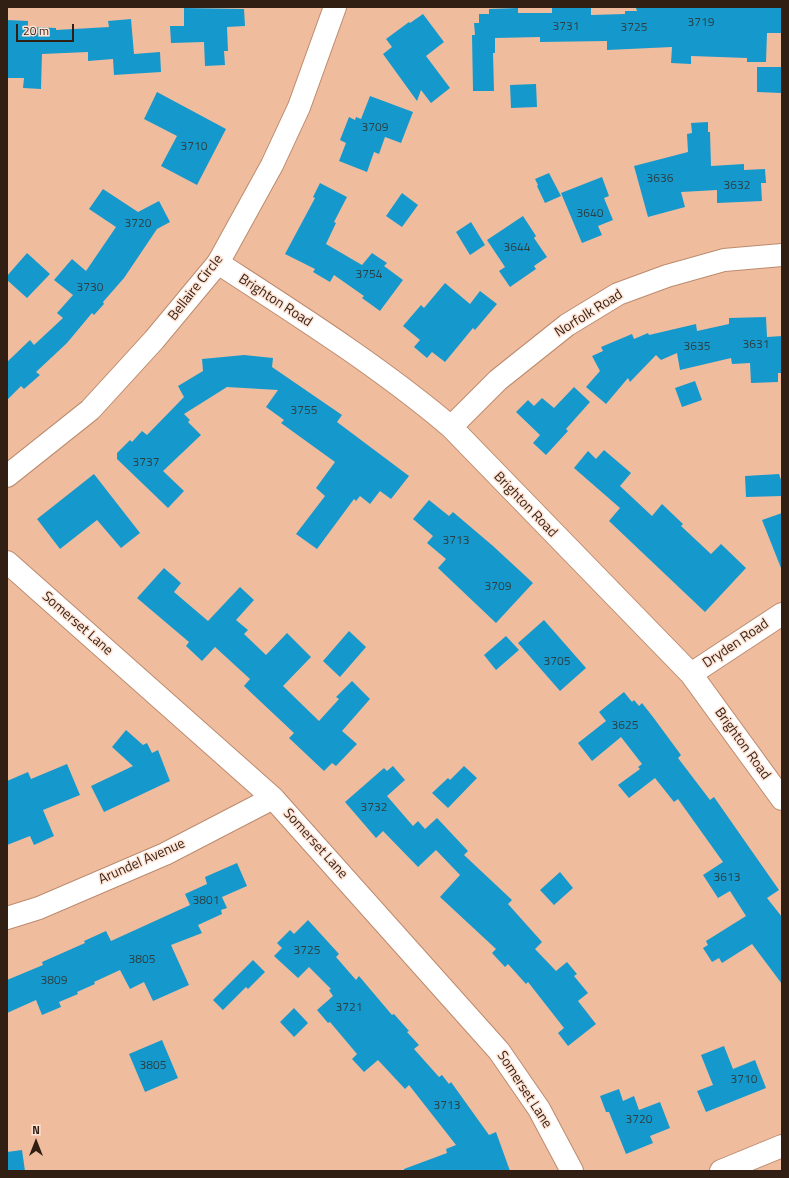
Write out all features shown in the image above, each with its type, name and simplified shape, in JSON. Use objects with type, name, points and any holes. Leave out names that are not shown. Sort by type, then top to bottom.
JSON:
[{"type":"street","name":"Bellaire Circle","points":[[7,476],[90,410],[154,340],[218,264],[272,165],[299,107],[335,7]]},
{"type":"street","name":"Norfolk Road","points":[[451,427],[498,380],[555,334],[618,294],[667,276],[724,260],[782,255]]},
{"type":"street","name":"Brighton Road","points":[[218,264],[323,331],[414,395],[451,427],[691,674],[782,799]]},
{"type":"street","name":"Somerset Lane","points":[[7,562],[273,798],[499,1051],[539,1109],[572,1171]]},
{"type":"street","name":"Dryden Road","points":[[691,674],[782,614]]},
{"type":"street","name":"Arundel Avenue","points":[[7,918],[38,908],[165,854],[273,798]]},
{"type":"street","points":[[721,1171],[782,1146]]},
{"type":"building","points":[[552,7],[591,7],[591,15],[625,14],[625,11],[637,11],[636,8],[782,7],[782,33],[767,33],[766,62],[747,62],[747,58],[691,56],[691,64],[671,63],[672,47],[607,50],[607,41],[540,42],[540,37],[495,38],[495,53],[493,53],[494,91],[473,91],[472,35],[475,35],[474,23],[479,23],[479,14],[489,14],[489,9],[518,8],[518,13],[552,13]]},
{"type":"building","points":[[184,8],[244,9],[245,26],[227,27],[228,51],[224,51],[225,65],[205,66],[204,42],[171,43],[170,26],[184,26]]},
{"type":"building","points":[[423,14],[444,42],[426,56],[450,88],[431,103],[421,90],[417,101],[383,54],[392,47],[386,39],[409,22],[410,23]]},
{"type":"building","points":[[131,19],[134,54],[160,52],[161,72],[114,75],[113,59],[88,61],[88,52],[42,54],[41,89],[23,88],[24,78],[7,78],[7,20],[28,21],[28,27],[56,28],[56,30],[109,27],[108,21]]},
{"type":"building","points":[[757,67],[781,67],[781,93],[757,92]]},
{"type":"building","points":[[536,84],[537,107],[511,108],[510,85]]},
{"type":"building","points":[[157,92],[226,129],[197,185],[161,166],[177,136],[144,119]]},
{"type":"building","points":[[370,96],[413,112],[401,143],[385,137],[379,154],[374,152],[367,172],[339,161],[346,143],[340,140],[349,117],[355,120],[356,117],[361,119]]},
{"type":"building","points":[[708,122],[708,132],[710,132],[711,166],[744,164],[744,170],[765,169],[766,183],[761,183],[762,201],[717,203],[717,190],[681,192],[685,207],[648,217],[634,166],[688,152],[687,134],[692,133],[691,123]]},
{"type":"building","points":[[549,173],[561,196],[545,203],[535,179]]},
{"type":"building","points":[[602,177],[609,196],[604,198],[613,220],[598,226],[602,235],[582,243],[561,193]]},
{"type":"building","points":[[320,183],[347,197],[334,222],[336,223],[326,244],[362,265],[372,253],[387,263],[384,266],[403,280],[380,311],[362,298],[364,296],[334,275],[330,282],[313,272],[315,269],[285,254],[315,198],[313,197]]},
{"type":"building","points":[[103,189],[138,212],[159,201],[170,222],[157,229],[124,278],[103,302],[104,304],[94,315],[92,313],[67,343],[36,372],[40,375],[24,389],[21,386],[7,400],[7,362],[30,340],[34,345],[63,318],[57,313],[73,295],[54,280],[72,259],[86,271],[116,227],[89,209]]},
{"type":"building","points":[[402,193],[418,205],[402,227],[386,216]]},
{"type":"building","points":[[523,216],[536,236],[534,238],[547,257],[534,266],[536,269],[510,287],[499,271],[505,267],[487,240]]},
{"type":"building","points":[[471,222],[485,245],[470,255],[456,232]]},
{"type":"building","points":[[27,253],[50,274],[27,298],[7,280],[7,276]]},
{"type":"building","points":[[445,283],[470,304],[480,291],[497,304],[475,330],[473,328],[445,362],[432,352],[427,358],[414,347],[420,340],[403,326],[421,305],[424,308]]},
{"type":"building","points":[[766,317],[767,337],[782,336],[782,373],[778,373],[778,382],[751,383],[750,363],[732,364],[731,358],[680,370],[677,353],[661,360],[656,355],[630,382],[628,378],[606,404],[586,387],[600,371],[592,356],[603,351],[601,347],[632,334],[634,339],[648,333],[649,335],[696,324],[697,331],[729,324],[729,318]]},
{"type":"building","points":[[244,355],[273,358],[272,367],[342,415],[337,422],[409,476],[391,499],[380,491],[370,504],[360,496],[356,501],[354,499],[317,549],[296,534],[325,496],[316,488],[335,462],[281,423],[284,420],[266,407],[278,390],[227,387],[184,414],[190,420],[188,422],[201,435],[163,471],[184,491],[168,508],[117,459],[117,453],[130,440],[132,442],[142,431],[147,435],[184,397],[178,386],[203,371],[202,359]]},
{"type":"building","points":[[695,381],[702,400],[682,407],[675,388]]},
{"type":"building","points":[[574,387],[590,402],[566,429],[568,431],[546,455],[533,443],[540,435],[516,412],[528,400],[534,406],[542,398],[554,408]]},
{"type":"building","points":[[604,450],[631,473],[620,486],[652,516],[662,504],[683,524],[681,526],[711,554],[721,544],[746,568],[705,612],[609,521],[620,508],[574,468],[588,451],[596,459]]},
{"type":"building","points":[[94,474],[140,533],[121,548],[97,520],[60,549],[37,519]]},
{"type":"building","points":[[779,474],[782,483],[782,496],[746,497],[745,476]]},
{"type":"building","points":[[429,500],[449,516],[453,512],[533,583],[496,623],[438,568],[446,559],[427,543],[433,536],[413,519]]},
{"type":"building","points":[[782,513],[782,568],[781,568],[762,520]]},
{"type":"building","points":[[164,568],[181,583],[174,592],[208,621],[240,587],[254,600],[236,620],[248,630],[244,634],[266,655],[287,633],[311,657],[283,686],[319,721],[339,699],[336,697],[352,681],[370,699],[342,731],[357,744],[336,766],[332,763],[324,771],[289,738],[294,733],[244,686],[250,679],[215,647],[202,661],[186,646],[189,642],[137,598]]},
{"type":"building","points":[[544,620],[586,668],[560,691],[518,643]]},
{"type":"building","points":[[349,631],[366,647],[340,677],[323,661]]},
{"type":"building","points":[[506,636],[519,650],[496,670],[484,655]]},
{"type":"building","points":[[624,692],[632,702],[634,700],[639,706],[642,703],[653,717],[681,755],[678,758],[710,800],[714,797],[779,890],[767,898],[782,917],[782,984],[752,944],[722,963],[719,958],[712,962],[703,948],[708,945],[706,941],[746,916],[730,891],[718,898],[703,875],[723,862],[678,799],[674,802],[655,778],[629,798],[618,785],[640,769],[638,767],[642,764],[621,737],[592,761],[578,743],[606,721],[599,712]]},
{"type":"building","points":[[126,730],[143,745],[147,743],[152,753],[158,750],[170,781],[104,812],[91,786],[133,766],[112,747]]},
{"type":"building","points":[[67,764],[80,795],[43,810],[54,836],[34,845],[30,836],[7,845],[7,781],[28,772],[31,779]]},
{"type":"building","points":[[393,766],[405,780],[387,796],[413,826],[418,821],[425,829],[437,818],[468,851],[464,855],[512,900],[508,904],[542,942],[535,949],[556,971],[567,962],[577,974],[574,976],[588,993],[578,1001],[596,1024],[568,1046],[558,1033],[564,1028],[528,982],[526,984],[508,964],[505,967],[492,953],[496,949],[440,897],[460,875],[436,850],[418,867],[383,831],[376,838],[345,802],[384,768],[387,771]]},
{"type":"building","points":[[464,766],[477,778],[448,808],[432,793],[448,778],[450,780]]},
{"type":"building","points":[[237,863],[247,886],[222,897],[227,908],[221,910],[222,914],[198,925],[202,933],[171,945],[189,985],[153,1001],[144,982],[130,989],[120,970],[94,982],[95,984],[77,992],[78,994],[59,1002],[61,1007],[42,1015],[36,1000],[7,1013],[7,980],[43,965],[42,962],[85,943],[84,941],[106,931],[111,941],[190,905],[185,894],[207,884],[205,877]]},
{"type":"building","points":[[560,872],[573,888],[554,905],[540,890]]},
{"type":"building","points":[[308,920],[339,954],[336,957],[356,980],[359,976],[392,1015],[394,1014],[409,1031],[407,1032],[419,1045],[414,1049],[439,1077],[442,1075],[449,1084],[451,1082],[489,1135],[496,1132],[510,1171],[404,1171],[404,1169],[447,1153],[446,1149],[456,1145],[409,1085],[405,1089],[378,1060],[364,1072],[352,1059],[357,1054],[330,1022],[328,1023],[317,1010],[333,996],[329,990],[331,989],[309,967],[298,978],[274,956],[282,948],[277,943],[290,930],[294,934]]},
{"type":"building","points":[[253,960],[265,972],[248,989],[246,987],[223,1010],[213,1000]]},
{"type":"building","points":[[294,1008],[308,1023],[294,1037],[280,1022]]},
{"type":"building","points":[[162,1040],[178,1078],[145,1092],[129,1054]]},
{"type":"building","points":[[724,1046],[733,1069],[755,1060],[766,1088],[706,1112],[697,1091],[713,1085],[701,1055]]},
{"type":"building","points":[[619,1089],[623,1101],[634,1096],[639,1110],[660,1102],[670,1128],[650,1136],[653,1143],[626,1154],[609,1112],[606,1112],[600,1096]]},
{"type":"building","points":[[22,1150],[25,1171],[7,1171],[7,1152]]}]
